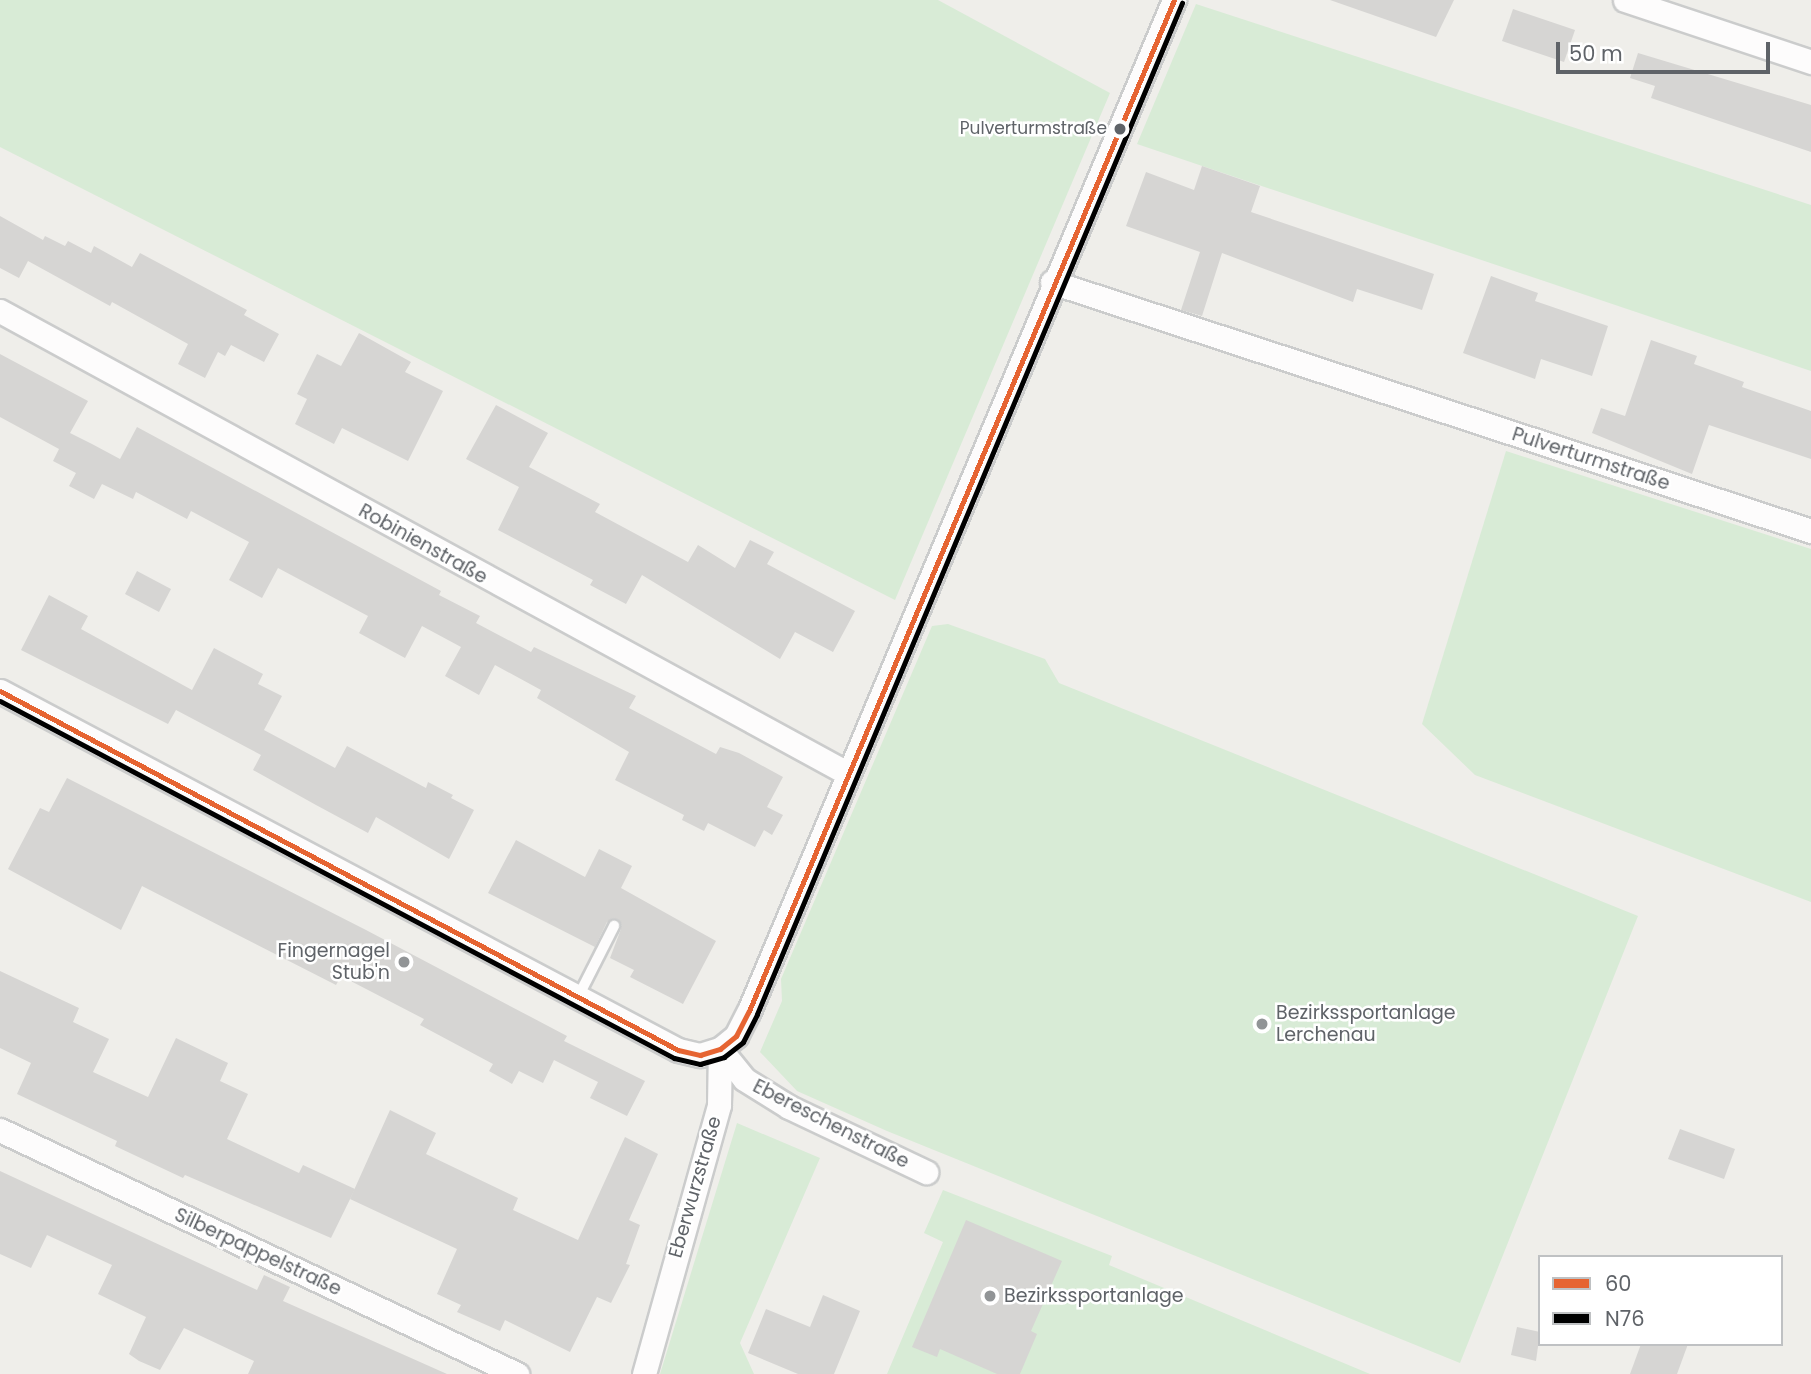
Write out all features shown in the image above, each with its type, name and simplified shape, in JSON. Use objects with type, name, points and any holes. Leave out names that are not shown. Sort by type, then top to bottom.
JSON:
[{"type":"street","points":[[0,691],[678,1049],[700,1055],[720,1049],[736,1036],[748,1011],[1052,282],[1174,0]]},
{"type":"street","points":[[1625,0],[1811,62]]},
{"type":"street","name":"Pulverturmstraße","points":[[1052,282],[1811,531]]},
{"type":"street","name":"Robinienstraße","points":[[0,311],[847,773]]},
{"type":"street","name":"Ebereschenstraße","points":[[720,1049],[744,1079],[789,1107],[926,1172]]},
{"type":"street","name":"Eberwurzstraße","points":[[644,1374],[719,1105],[720,1049]]},
{"type":"street","name":"Silberpappelstraße","points":[[0,1130],[517,1374]]},
{"type":"lane","points":[[578,997],[614,926]]},
{"type":"green space","points":[[0,0],[938,0],[1110,93],[895,600],[0,147]]},
{"type":"green space","points":[[1196,4],[1811,205],[1811,371],[1137,144]]},
{"type":"green space","points":[[1506,451],[1811,549],[1811,902],[1475,775],[1422,724]]},
{"type":"green space","name":"Bezirkssportanlage Lerchenau","points":[[948,624],[1045,659],[1059,683],[1638,916],[1460,1363],[887,1131],[797,1091],[760,1052],[782,1001],[781,979],[932,626]]},
{"type":"green space","points":[[737,1123],[820,1158],[740,1343],[754,1374],[660,1374]]},
{"type":"green space","points":[[943,1190],[1112,1256],[1109,1265],[1370,1374],[887,1374],[943,1242],[924,1233]]},
{"type":"building","points":[[1330,0],[1454,0],[1436,37]]},
{"type":"building","points":[[1513,9],[1575,30],[1564,62],[1502,41]]},
{"type":"building","points":[[1638,53],[1811,105],[1811,152],[1651,98],[1655,86],[1630,78]]},
{"type":"building","points":[[1202,166],[1260,186],[1251,212],[1434,274],[1422,310],[1357,289],[1353,302],[1222,253],[1202,316],[1181,310],[1200,252],[1126,226],[1146,172],[1194,190]]},
{"type":"building","points":[[0,216],[43,240],[45,236],[65,246],[68,241],[91,253],[94,246],[132,267],[140,253],[247,310],[244,315],[279,334],[264,362],[231,345],[225,356],[218,352],[205,378],[178,364],[188,344],[112,302],[110,306],[28,261],[19,278],[0,268]]},
{"type":"building","points":[[1491,276],[1538,293],[1535,301],[1608,326],[1592,376],[1541,359],[1535,379],[1463,353]]},
{"type":"building","points":[[359,333],[411,362],[405,372],[443,391],[408,461],[342,428],[334,444],[295,424],[307,399],[297,394],[317,354],[341,366]]},
{"type":"building","points":[[1651,340],[1697,356],[1694,364],[1744,382],[1742,387],[1811,411],[1811,459],[1709,425],[1692,474],[1592,433],[1601,408],[1625,416]]},
{"type":"building","points":[[0,354],[88,401],[70,433],[120,459],[137,427],[441,591],[439,595],[480,616],[476,623],[531,652],[534,647],[636,696],[629,708],[716,754],[720,747],[739,753],[783,777],[767,807],[783,815],[772,835],[764,830],[755,847],[708,823],[704,831],[682,820],[684,815],[615,780],[629,752],[537,698],[541,690],[495,665],[479,695],[445,676],[461,647],[422,626],[405,658],[359,633],[368,616],[278,568],[262,598],[229,580],[249,542],[191,511],[187,519],[136,492],[133,499],[102,484],[94,499],[69,486],[76,473],[53,461],[59,449],[0,417]]},
{"type":"building","points":[[496,405],[548,433],[529,467],[600,504],[595,512],[688,562],[698,545],[735,568],[750,540],[774,552],[767,564],[855,611],[833,652],[795,632],[780,659],[642,575],[626,604],[590,585],[593,580],[498,530],[519,487],[466,459]]},
{"type":"building","points":[[137,571],[171,589],[159,612],[125,594]]},
{"type":"building","points":[[49,595],[88,616],[81,629],[192,690],[214,648],[263,674],[258,684],[282,696],[264,730],[335,768],[347,746],[426,788],[428,782],[453,795],[451,798],[474,810],[449,859],[376,817],[368,833],[316,805],[253,770],[261,755],[176,710],[168,724],[21,650]]},
{"type":"building","points":[[67,778],[366,930],[567,1036],[564,1041],[645,1081],[627,1116],[590,1098],[598,1082],[554,1060],[543,1083],[519,1071],[512,1084],[489,1071],[493,1064],[420,1025],[424,1019],[341,976],[336,985],[142,886],[121,930],[8,869],[40,808],[49,812]]},
{"type":"building","points":[[516,840],[585,877],[599,849],[632,866],[621,888],[716,941],[683,1004],[630,977],[634,970],[610,958],[621,929],[618,919],[607,922],[595,947],[488,893]]},
{"type":"building","points":[[0,971],[79,1008],[73,1022],[109,1039],[93,1072],[148,1097],[176,1038],[228,1063],[220,1081],[248,1094],[227,1139],[299,1173],[303,1165],[355,1189],[331,1238],[185,1175],[183,1178],[115,1146],[117,1141],[17,1094],[31,1063],[0,1048]]},
{"type":"building","points":[[390,1110],[436,1133],[426,1154],[518,1198],[513,1210],[578,1240],[625,1137],[658,1154],[629,1220],[640,1225],[626,1264],[630,1265],[611,1303],[597,1297],[570,1352],[505,1320],[500,1331],[457,1312],[461,1305],[437,1294],[457,1249],[350,1199]]},
{"type":"building","points":[[1680,1129],[1735,1149],[1724,1179],[1668,1159]]},
{"type":"building","points":[[0,1171],[257,1290],[264,1275],[290,1287],[283,1301],[447,1374],[248,1374],[254,1361],[184,1328],[160,1370],[139,1361],[129,1354],[146,1317],[98,1294],[112,1265],[47,1235],[31,1268],[0,1254]]},
{"type":"building","name":"Bezirkssportanlage","points":[[966,1220],[1062,1261],[1031,1331],[1037,1334],[1020,1374],[997,1374],[940,1349],[937,1357],[912,1347]]},
{"type":"building","points":[[823,1295],[860,1311],[834,1374],[798,1374],[748,1353],[766,1309],[810,1327]]},
{"type":"building","points":[[1517,1327],[1538,1332],[1536,1361],[1511,1355]]},
{"type":"building","points":[[1640,1346],[1687,1346],[1677,1374],[1630,1374]]},
{"type":"transit line","name":"60","points":[[0,691],[678,1050],[700,1055],[720,1049],[736,1036],[749,1011],[1174,0]]},
{"type":"transit line","name":"N76","points":[[0,701],[674,1058],[700,1064],[724,1057],[743,1042],[757,1014],[1182,3]]},
{"type":"place","name":"Pulverturmstraße","points":[[1120,129]]},
{"type":"place","name":"Fingernagel Stub'n","points":[[404,962]]},
{"type":"place","name":"Bezirkssportanlage Lerchenau","points":[[1262,1024]]},
{"type":"place","name":"Bezirkssportanlage","points":[[990,1296]]}]
